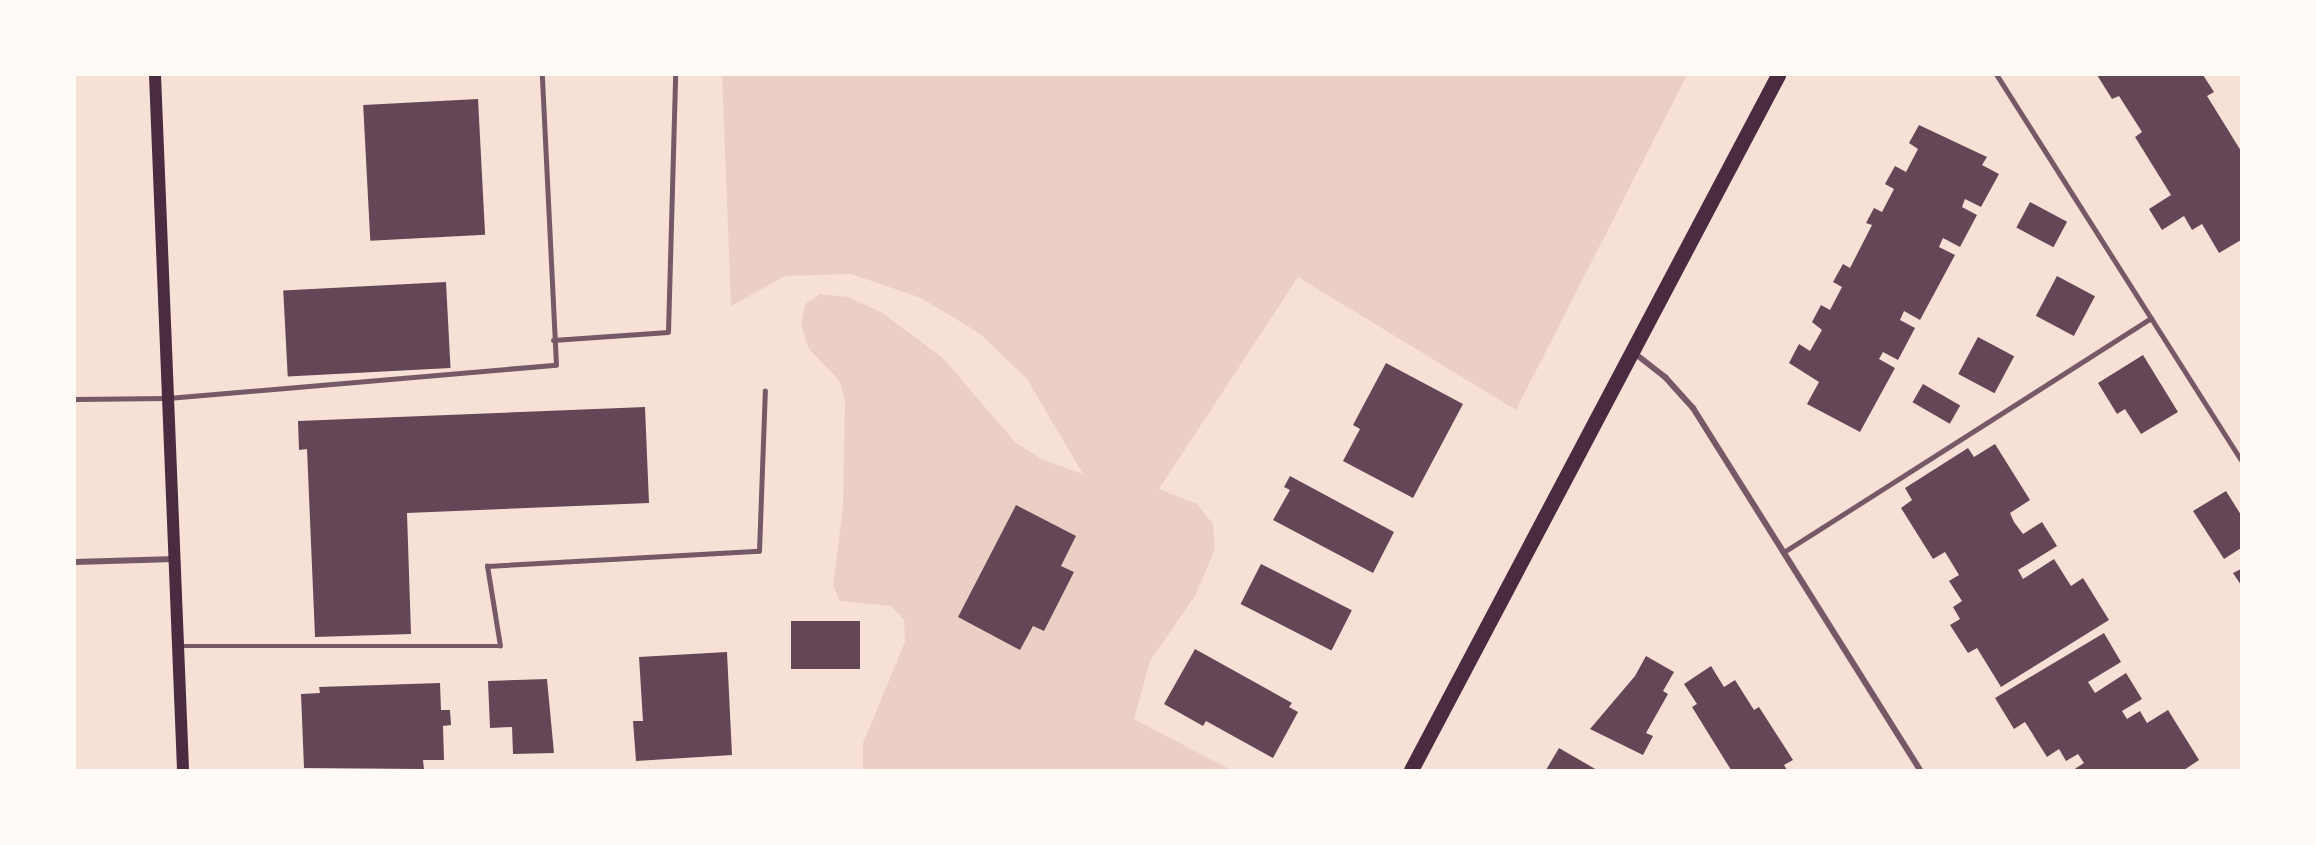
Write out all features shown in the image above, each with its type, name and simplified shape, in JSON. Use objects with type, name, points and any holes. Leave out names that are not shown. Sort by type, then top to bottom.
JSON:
[{"type":"main road","points":[[155,75],[183,770]]},
{"type":"main road","points":[[1411,770],[1778,75]]},
{"type":"street","points":[[1633,352],[1665,377],[1693,408],[1920,770]]},
{"type":"street","points":[[75,562],[175,559]]},
{"type":"lane","points":[[75,399],[168,398],[556,365],[542,75]]},
{"type":"lane","points":[[553,339],[668,332],[675,75]]},
{"type":"lane","points":[[1998,75],[2241,459]]},
{"type":"lane","points":[[1784,552],[2151,318]]},
{"type":"lane","points":[[178,646],[500,646],[487,566],[759,551],[765,391]]},
{"type":"shaded area","points":[[722,75],[1687,75],[1516,410],[1298,277],[1159,489],[1197,504],[1213,524],[1215,549],[1195,596],[1150,661],[1134,719],[1231,770],[863,770],[863,743],[905,642],[904,620],[891,606],[840,601],[833,586],[843,506],[845,401],[839,380],[809,349],[801,325],[805,304],[820,294],[848,297],[881,312],[943,358],[1015,442],[1043,460],[1083,474],[1027,379],[979,333],[921,298],[851,274],[785,276],[731,306]],"holes":[[[1016,505],[1076,537],[1061,566],[1074,572],[1044,631],[1033,626],[1020,649],[958,617]]]},
{"type":"building","points":[[2097,75],[2203,75],[2214,92],[2207,96],[2241,151],[2241,240],[2219,253],[2202,224],[2192,230],[2184,216],[2162,230],[2149,209],[2171,195],[2135,137],[2142,132],[2119,96],[2112,99]]},
{"type":"building","points":[[478,99],[485,235],[370,241],[363,105]]},
{"type":"building","points":[[1919,125],[1987,157],[1982,165],[1999,174],[1981,207],[1965,199],[1962,207],[1977,215],[1960,247],[1943,238],[1939,247],[1955,255],[1920,320],[1904,311],[1900,320],[1915,328],[1898,360],[1883,352],[1879,359],[1895,368],[1860,432],[1807,404],[1819,382],[1789,363],[1799,344],[1810,351],[1822,330],[1812,322],[1821,305],[1830,310],[1842,287],[1833,282],[1843,264],[1850,268],[1872,225],[1866,223],[1874,208],[1882,212],[1894,189],[1885,184],[1895,166],[1906,172],[1918,149],[1909,143]]},
{"type":"building","points":[[2030,202],[2067,222],[2053,247],[2016,228]]},
{"type":"building","points":[[2057,276],[2095,296],[2074,336],[2036,316]]},
{"type":"building","points":[[446,282],[451,368],[288,376],[283,291]]},
{"type":"building","points":[[1978,337],[2014,356],[1994,393],[1958,374]]},
{"type":"building","points":[[2143,355],[2178,412],[2141,434],[2125,409],[2117,414],[2098,383]]},
{"type":"building","points":[[1386,363],[1463,404],[1413,498],[1343,461],[1360,429],[1353,425]]},
{"type":"building","points":[[1923,384],[1960,406],[1950,424],[1912,402]]},
{"type":"building","points":[[645,407],[649,503],[407,513],[411,634],[315,637],[307,449],[299,450],[298,421]]},
{"type":"building","points":[[1995,444],[2030,500],[2010,513],[2014,522],[2023,534],[2042,522],[2057,546],[2018,570],[2023,579],[2054,559],[2071,586],[2083,578],[2109,620],[2001,687],[1977,648],[1968,653],[1950,625],[1960,619],[1953,607],[1962,601],[1949,581],[1959,575],[1945,552],[1933,559],[1901,508],[1912,500],[1905,488],[1968,448],[1974,457]]},
{"type":"building","points":[[1290,476],[1394,532],[1373,573],[1273,520],[1290,490],[1284,487]]},
{"type":"building","points":[[2226,491],[2241,515],[2241,548],[2224,559],[2193,511]]},
{"type":"building","points":[[1016,505],[1076,536],[1061,566],[1074,572],[1044,631],[1033,626],[1020,650],[958,617]]},
{"type":"building","points":[[1261,564],[1352,610],[1331,650],[1241,604]]},
{"type":"building","points":[[2241,569],[2241,585],[2233,573]]},
{"type":"building","points":[[791,621],[860,621],[860,669],[791,669]]},
{"type":"building","points":[[2104,633],[2121,662],[2088,682],[2095,693],[2126,673],[2142,699],[2122,711],[2127,719],[2140,711],[2147,723],[2168,710],[2199,760],[2184,770],[2073,770],[2084,763],[2078,754],[2066,761],[2059,749],[2047,757],[2025,722],[2014,729],[1995,698]]},
{"type":"building","points":[[1195,649],[1292,703],[1289,707],[1298,712],[1273,758],[1206,721],[1203,726],[1164,704]]},
{"type":"building","points":[[727,652],[732,755],[636,761],[633,721],[643,721],[639,657]]},
{"type":"building","points":[[1646,656],[1674,672],[1663,691],[1668,694],[1646,733],[1653,736],[1643,755],[1590,729],[1635,676]]},
{"type":"building","points":[[1711,666],[1724,687],[1735,680],[1754,710],[1759,707],[1793,760],[1784,765],[1787,770],[1731,770],[1692,707],[1697,704],[1684,684]]},
{"type":"building","points":[[547,679],[554,753],[513,754],[512,727],[490,728],[488,681]]},
{"type":"building","points":[[440,683],[441,710],[450,710],[451,725],[443,726],[444,760],[423,760],[424,769],[304,768],[301,694],[320,693],[319,687]]},
{"type":"building","points":[[1559,748],[1597,770],[1546,770]]}]
